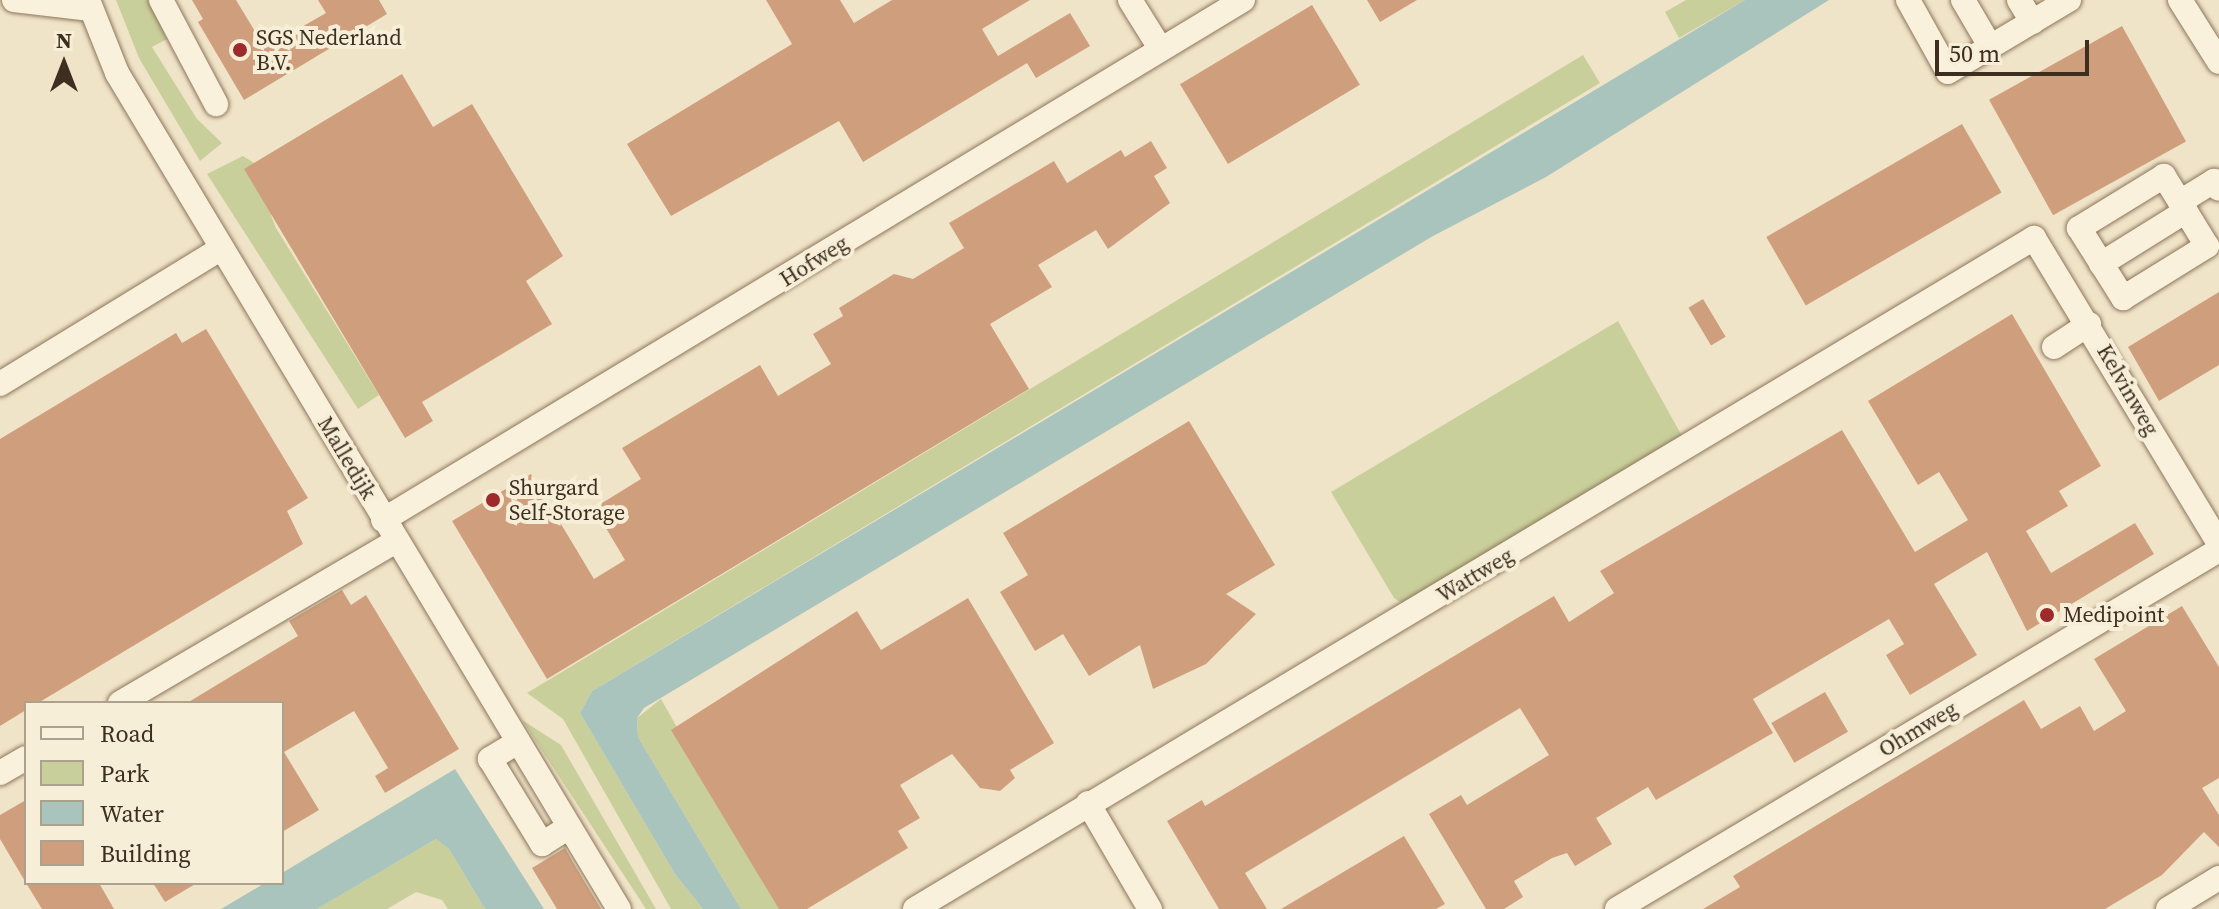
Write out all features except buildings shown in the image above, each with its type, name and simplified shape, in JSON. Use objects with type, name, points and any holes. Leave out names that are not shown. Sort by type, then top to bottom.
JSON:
[{"type":"street","points":[[14,0],[89,5]]},
{"type":"street","points":[[161,0],[216,104]]},
{"type":"street","points":[[1130,0],[1160,48]]},
{"type":"street","name":"Hofweg","points":[[383,520],[1243,0]]},
{"type":"street","points":[[1908,0],[1948,72],[2069,0]]},
{"type":"street","points":[[1963,0],[1990,46]]},
{"type":"street","points":[[2019,0],[2032,22]]},
{"type":"street","points":[[2180,0],[2219,62]]},
{"type":"street","name":"Malledijk","points":[[89,5],[117,73],[619,909]]},
{"type":"street","points":[[2164,176],[2183,207],[2207,246],[2123,298],[2079,228],[2164,176]]},
{"type":"street","points":[[2101,264],[2217,182]]},
{"type":"street","name":"Kelvinweg","points":[[2034,238],[2089,324],[2219,547]]},
{"type":"street","name":"Wattweg","points":[[915,909],[2034,238]]},
{"type":"street","points":[[0,384],[222,248]]},
{"type":"street","points":[[2054,347],[2089,324]]},
{"type":"street","points":[[123,701],[396,541]]},
{"type":"street","name":"Ohmweg","points":[[1617,909],[2219,547]]},
{"type":"street","points":[[518,742],[490,759],[542,844],[569,827]]},
{"type":"street","points":[[0,773],[24,759]]},
{"type":"street","points":[[1088,803],[1150,909]]},
{"type":"street","points":[[2168,909],[2219,878]]},
{"type":"green space","points":[[116,0],[149,0],[167,39],[152,47],[197,119],[222,143],[200,161],[139,58]]},
{"type":"green space","points":[[1686,0],[1745,0],[1679,38],[1665,12]]},
{"type":"green space","points":[[1583,55],[1600,83],[592,691],[580,713],[675,874],[703,909],[671,909],[563,719],[527,693]]},
{"type":"green space","points":[[243,156],[259,166],[280,207],[271,215],[276,228],[379,395],[358,409],[207,174]]},
{"type":"green space","points":[[1618,321],[1682,436],[1403,604],[1394,598],[1331,492]]},
{"type":"green space","points":[[661,699],[780,909],[741,909],[638,737],[637,718]]},
{"type":"green space","points":[[522,720],[561,745],[656,909],[646,909]]},
{"type":"green space","points":[[436,839],[449,849],[485,909],[448,909],[442,900],[416,892],[387,909],[317,909]]},
{"type":"water","points":[[1745,0],[1829,0],[1546,177],[1433,236],[644,708],[637,718],[638,737],[741,909],[703,909],[675,874],[580,713],[592,691]]},
{"type":"water","points":[[455,769],[544,909],[485,909],[449,849],[436,839],[317,909],[221,909],[262,885],[284,885],[284,872]]},
{"type":"place","name":"SGS Nederland B.V.","points":[[240,50]]},
{"type":"place","name":"Shurgard Self-Storage","points":[[493,500]]},
{"type":"place","name":"Medipoint","points":[[2047,615]]}]
